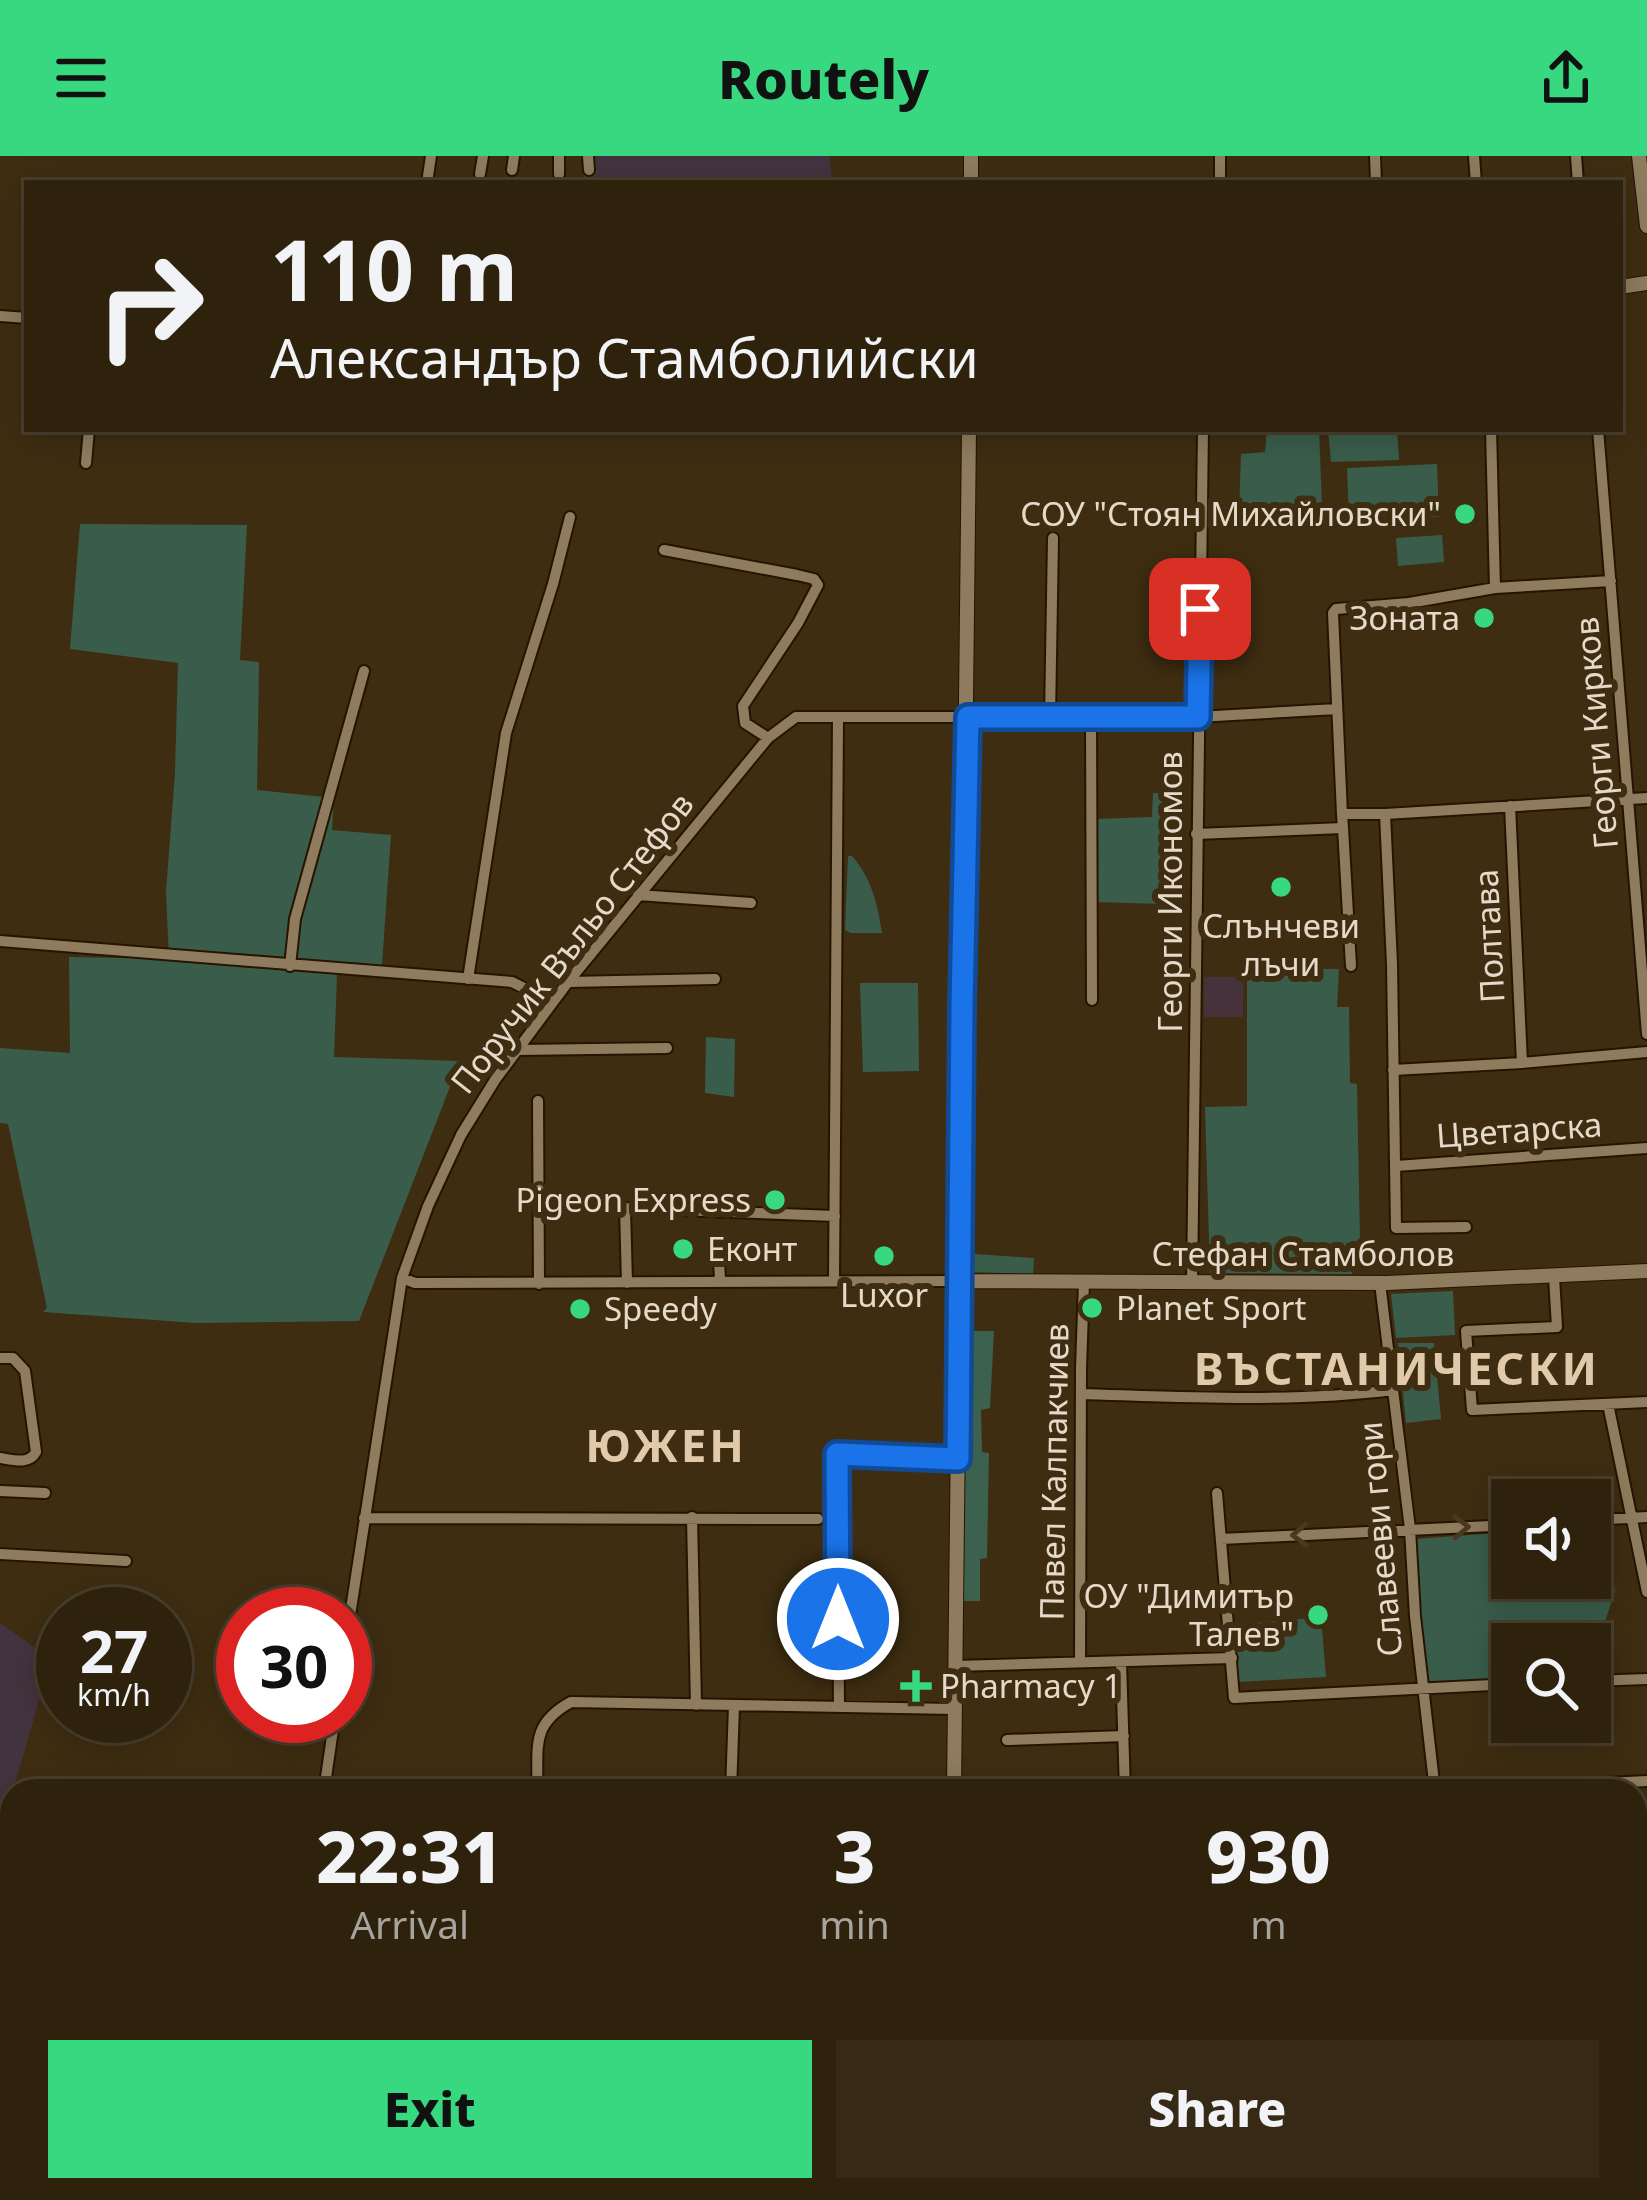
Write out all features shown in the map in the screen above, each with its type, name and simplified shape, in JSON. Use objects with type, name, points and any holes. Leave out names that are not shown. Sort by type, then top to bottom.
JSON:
[{"type":"street","points":[[480,174],[483,156]]},
{"type":"street","points":[[559,156],[559,174]]},
{"type":"street","points":[[1640,156],[1647,226]]},
{"type":"street","points":[[86,464],[89,432]]},
{"type":"street","points":[[954,1779],[969,432]]},
{"type":"street","name":"Георги Икономов","points":[[1192,1283],[1203,432]]},
{"type":"street","points":[[1491,432],[1496,588]]},
{"type":"street","name":"Георги Кирков","points":[[1598,432],[1647,1034]]},
{"type":"street","points":[[468,979],[506,734],[570,517]]},
{"type":"street","points":[[1050,718],[1053,538]]},
{"type":"street","points":[[664,550],[797,575],[814,579],[818,585],[743,706],[745,722],[768,738]]},
{"type":"street","points":[[1351,966],[1333,613],[1341,608],[1409,603],[1496,588],[1610,581]]},
{"type":"street","points":[[290,966],[295,919],[364,671]]},
{"type":"street","points":[[834,1280],[838,719],[1198,717],[1337,709]]},
{"type":"street","name":"Поручик Въльо Стефов","points":[[354,1587],[402,1278],[461,1135],[568,982],[768,738],[796,718],[838,719]]},
{"type":"street","points":[[1091,718],[1092,1000]]},
{"type":"street","points":[[1196,834],[1385,814],[1647,798]]},
{"type":"street","name":"Полтава","points":[[1510,806],[1522,1063]]},
{"type":"street","points":[[1385,814],[1396,1228],[1466,1227]]},
{"type":"street","points":[[638,895],[751,903]]},
{"type":"street","points":[[0,941],[512,982],[526,989],[546,1011]]},
{"type":"street","points":[[568,982],[715,980]]},
{"type":"street","points":[[518,1050],[668,1048]]},
{"type":"street","points":[[1393,1070],[1647,1052]]},
{"type":"street","points":[[538,1101],[538,1284]]},
{"type":"street","name":"Цветарска","points":[[1396,1166],[1647,1148]]},
{"type":"street","points":[[626,1283],[625,1208],[835,1216]]},
{"type":"street","points":[[716,1282],[719,1261]]},
{"type":"street","name":"Стефан Стамболов","points":[[959,1281],[1380,1282],[1647,1271]]},
{"type":"street","points":[[1554,1276],[1557,1327],[1466,1331],[1472,1410],[1647,1402]]},
{"type":"street","points":[[402,1278],[416,1283],[538,1284],[959,1281]]},
{"type":"street","name":"Павел Калпакчиев","points":[[1080,1662],[1084,1282]]},
{"type":"street","name":"Славееви гори","points":[[1380,1282],[1433,1779]]},
{"type":"street","points":[[0,1358],[13,1358],[25,1371],[36,1452],[26,1461],[0,1459]]},
{"type":"street","points":[[1081,1394],[1202,1398],[1393,1390]]},
{"type":"street","points":[[1608,1404],[1647,1592]]},
{"type":"street","points":[[838,1707],[837,1454],[958,1459]]},
{"type":"street","points":[[0,1491],[45,1493]]},
{"type":"street","points":[[1217,1493],[1234,1698],[1491,1685]]},
{"type":"street","points":[[692,1517],[696,1705]]},
{"type":"street","points":[[1611,1519],[1647,1517]]},
{"type":"street","points":[[364,1518],[818,1519]]},
{"type":"street","points":[[1221,1539],[1491,1526]]},
{"type":"street","points":[[0,1554],[126,1561]]},
{"type":"street","points":[[955,1666],[1232,1658]]},
{"type":"street","points":[[1120,1662],[1125,1779]]},
{"type":"street","points":[[1611,1680],[1647,1679]]},
{"type":"street","points":[[538,1779],[539,1734],[550,1714],[571,1702],[955,1709]]},
{"type":"street","points":[[731,1779],[734,1706]]},
{"type":"street","points":[[1007,1740],[1124,1736]]},
{"type":"street","points":[[326,1779],[331,1743]]},
{"type":"shaded area","points":[[584,156],[829,156],[833,180],[584,180]]},
{"type":"shaded area","points":[[1204,977],[1244,977],[1243,1017],[1204,1017]]},
{"type":"shaded area","points":[[0,1623],[36,1648],[36,1711],[16,1779],[0,1779]]},
{"type":"green space","points":[[1267,432],[1319,432],[1322,507],[1239,513],[1241,454],[1265,452]]},
{"type":"green space","points":[[1328,432],[1397,432],[1399,460],[1331,462]]},
{"type":"green space","points":[[1437,464],[1439,517],[1349,520],[1347,468]]},
{"type":"green space","points":[[80,524],[247,525],[240,660],[259,662],[257,790],[334,798],[332,830],[391,835],[382,965],[337,975],[334,1057],[460,1061],[359,1321],[196,1323],[43,1312],[47,1308],[8,1124],[0,1123],[0,1048],[70,1053],[69,957],[169,959],[166,892],[178,663],[70,649]]},
{"type":"green space","points":[[1442,535],[1444,562],[1398,566],[1396,538]]},
{"type":"green space","points":[[1153,793],[1166,793],[1163,904],[1095,902],[1096,819],[1152,817]]},
{"type":"green space","points":[[848,856],[869,882],[882,933],[845,930]]},
{"type":"green space","points":[[1247,968],[1339,969],[1337,1007],[1349,1007],[1350,1083],[1357,1084],[1360,1241],[1351,1241],[1352,1274],[1210,1273],[1205,1107],[1247,1106]]},
{"type":"green space","points":[[860,983],[918,983],[919,1071],[863,1072]]},
{"type":"green space","points":[[970,1018],[974,1254],[1034,1258],[1033,1274],[969,1272]]},
{"type":"green space","points":[[706,1037],[735,1039],[734,1097],[705,1093]]},
{"type":"green space","points":[[1453,1291],[1455,1335],[1396,1338],[1391,1294]]},
{"type":"green space","points":[[964,1331],[994,1331],[990,1408],[981,1410],[982,1452],[989,1453],[987,1558],[980,1559],[980,1601],[960,1601]]},
{"type":"green space","points":[[1398,1343],[1434,1343],[1441,1419],[1406,1423]]},
{"type":"green space","points":[[1491,1534],[1491,1599],[1611,1599],[1611,1569],[1615,1591],[1605,1623],[1491,1623],[1491,1679],[1425,1682],[1415,1539]]},
{"type":"green space","points":[[1321,1617],[1326,1677],[1239,1682],[1234,1625]]},
{"type":"place","name":"СОУ \"Стоян Михайловски\"","points":[[1465,514]]},
{"type":"place","name":"Зоната","points":[[1484,618]]},
{"type":"place","name":"Слънчеви лъчи","points":[[1281,887]]},
{"type":"place","name":"Pigeon Express","points":[[775,1200]]},
{"type":"place","name":"Еконт","points":[[683,1249]]},
{"type":"place","name":"Luxor","points":[[884,1256]]},
{"type":"place","name":"Planet Sport","points":[[1092,1308]]},
{"type":"place","name":"Speedy","points":[[580,1309]]},
{"type":"place","name":"ОУ \"Димитър Талев\"","points":[[1318,1615]]},
{"type":"place","name":"Pharmacy 1","points":[[916,1686]]},
{"type":"district","name":"ВЪСТАНИЧЕСКИ","points":[[1397,1369]]},
{"type":"district","name":"ЮЖЕН","points":[[666,1446]]},
{"type":"route","points":[[838,1619],[837,1454],[958,1459],[968,717],[1198,717],[1200,609]]}]
